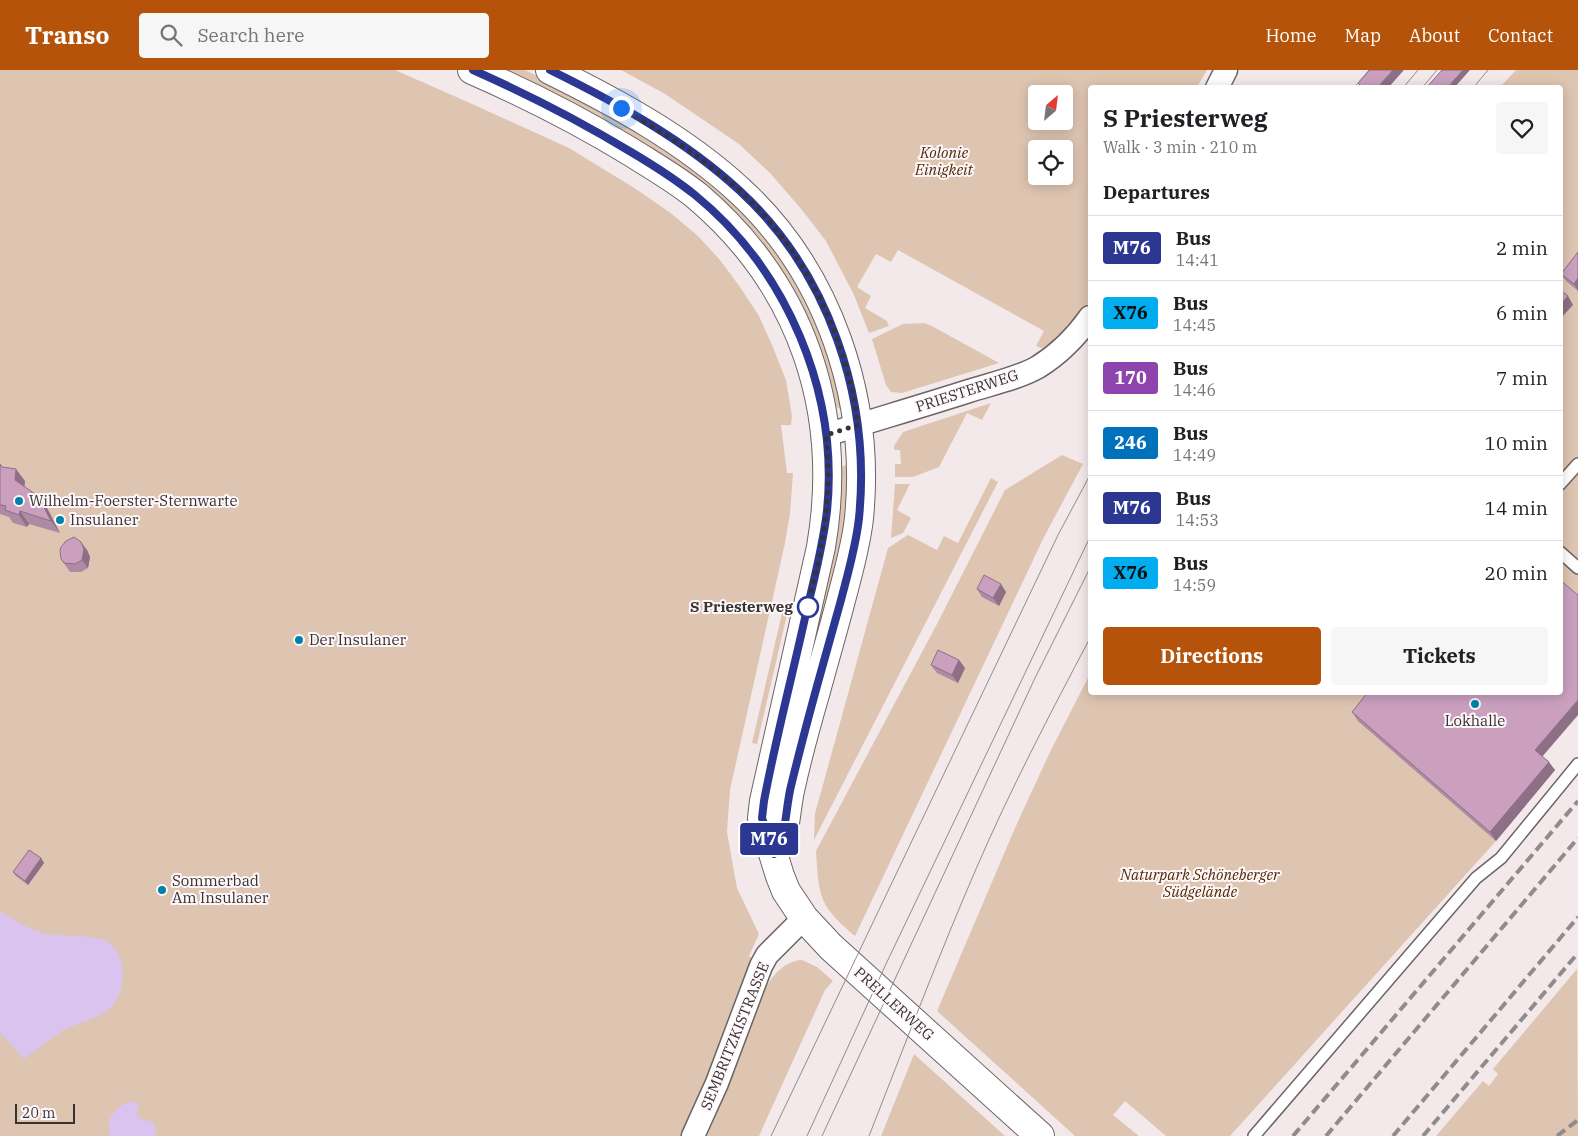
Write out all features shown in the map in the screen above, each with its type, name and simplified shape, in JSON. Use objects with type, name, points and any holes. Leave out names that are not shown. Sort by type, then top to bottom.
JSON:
[{"type":"main road","name":"PRELLERWEG","points":[[472,70],[536,99],[625,149],[690,191],[723,221],[743,243],[770,279],[796,326],[811,367],[821,405],[826,435],[828,495],[821,547],[764,801],[762,818],[786,891],[804,918],[831,947],[1040,1136]]},
{"type":"main road","points":[[550,70],[621,108],[696,155],[740,191],[766,218],[802,268],[828,315],[848,375],[858,425],[861,484],[859,521],[855,546],[790,789],[785,825],[774,854]]},
{"type":"street","points":[[1218,85],[1226,70]]},
{"type":"street","name":"PRIESTERWEG","points":[[826,435],[1031,370],[1059,352],[1088,320]]},
{"type":"street","name":"SEMBRITZKISTRASSE","points":[[693,1136],[717,1083],[761,966],[768,955],[804,918]]},
{"type":"lane","points":[[1563,481],[1578,464]]},
{"type":"lane","points":[[1563,554],[1577,565]]},
{"type":"lane","points":[[1254,1136],[1476,878],[1501,858],[1578,764]]},
{"type":"green space","name":"Insulaner","points":[[0,70],[395,70],[569,148],[636,189],[672,214],[698,236],[720,260],[759,316],[786,380],[792,416],[791,425],[781,425],[787,473],[793,473],[790,513],[785,543],[730,790],[727,832],[737,888],[759,934],[749,956],[755,960],[685,1136],[0,1136]]},
{"type":"green space","points":[[500,70],[525,70],[544,79],[653,139],[720,188],[773,245],[818,322],[845,412],[833,405],[772,261]]},
{"type":"green space","name":"Kolonie Einigkeit","points":[[621,70],[1207,70],[1198,85],[1088,85],[1088,303],[1080,317],[1047,350],[1036,346],[1044,331],[898,250],[891,262],[876,254],[857,287],[871,296],[865,308],[887,321],[889,326],[869,333],[854,295],[826,241],[770,173],[739,144],[665,94]]},
{"type":"green space","name":"Naturpark Schöneberger Südgelände","points":[[1516,70],[1578,70],[1578,715],[1541,758],[1555,770],[1496,841],[1230,1136],[1166,1136],[1125,1101],[1113,1115],[1139,1136],[1075,1136],[937,1011],[1015,828],[1050,752],[1088,678],[1088,695],[1563,695],[1563,85],[1502,85]]},
{"type":"green space","points":[[924,323],[999,363],[902,393],[891,392],[886,385],[872,339],[903,324]]},
{"type":"green space","points":[[991,403],[982,420],[967,413],[939,467],[913,477],[895,477],[895,464],[901,464],[900,450],[894,450],[894,446],[903,432]]},
{"type":"green space","points":[[1062,455],[1083,464],[1044,537],[855,936],[834,916],[823,900],[818,880],[816,851],[938,622],[1005,490]]},
{"type":"green space","points":[[849,464],[848,515],[824,624],[816,622],[840,467]]},
{"type":"green space","points":[[991,478],[998,482],[814,840],[815,813],[888,548],[908,535],[937,550],[944,536],[958,543]]},
{"type":"green space","points":[[895,484],[910,484],[897,510],[911,518],[903,533],[891,538]]},
{"type":"green space","points":[[783,609],[788,610],[757,744],[752,743]]},
{"type":"green space","points":[[802,960],[817,967],[833,981],[825,990],[759,1136],[707,1136],[766,987],[773,977],[786,965]]},
{"type":"green space","points":[[1577,969],[1578,1136],[1436,1136],[1483,1081],[1489,1086],[1498,1074],[1493,1069]]},
{"type":"green space","points":[[914,1054],[1005,1136],[881,1136]]},
{"type":"shaded area","points":[[0,911],[34,930],[47,934],[90,937],[104,940],[112,945],[118,953],[123,973],[119,993],[109,1009],[98,1016],[61,1032],[24,1059],[0,1032]]},
{"type":"shaded area","points":[[129,1102],[139,1103],[137,1115],[141,1119],[152,1122],[157,1130],[154,1136],[110,1136],[109,1125],[112,1115],[119,1107]]},
{"type":"building","points":[[1370,70],[1393,70],[1380,85],[1360,85],[1358,83]]},
{"type":"building","points":[[1442,70],[1463,70],[1450,85],[1429,85]]},
{"type":"building","points":[[1578,252],[1578,278],[1574,284],[1563,276],[1563,271]]},
{"type":"building","points":[[1563,292],[1568,296],[1563,302]]},
{"type":"building","name":"Wilhelm-Foerster-Sternwarte","points":[[0,464],[2,467],[16,469],[15,480],[38,496],[51,521],[20,511],[19,515],[5,510],[6,506],[0,505]]},
{"type":"building","points":[[74,537],[81,542],[84,549],[82,560],[75,564],[64,563],[61,559],[61,547],[66,541]]},
{"type":"building","points":[[984,575],[1001,584],[993,598],[977,589]]},
{"type":"building","name":"Lokhalle","points":[[1563,582],[1578,595],[1578,700],[1535,750],[1549,762],[1490,832],[1352,712],[1366,695],[1563,695]]},
{"type":"building","points":[[938,650],[959,660],[952,675],[931,665]]},
{"type":"building","points":[[29,850],[41,858],[25,881],[13,872]]},
{"type":"tram line","points":[[1356,85],[1369,70]]},
{"type":"tram line","points":[[1406,85],[1418,70]]},
{"type":"tram line","points":[[1424,85],[1437,70]]},
{"type":"tram line","points":[[1476,85],[1488,70]]},
{"type":"tram line","points":[[771,1136],[1058,535],[1088,479]]},
{"type":"tram line","points":[[807,1136],[886,964],[1088,541]]},
{"type":"tram line","points":[[822,1136],[1035,678],[1088,572]]},
{"type":"tram line","points":[[869,1136],[921,1002],[976,869],[1031,752],[1088,642]]},
{"type":"railway","points":[[1293,1136],[1578,801]]},
{"type":"railway","points":[[1326,1136],[1578,838]]},
{"type":"railway","points":[[1393,1136],[1578,917]]},
{"type":"railway","points":[[1423,1136],[1578,953]]},
{"type":"railway","points":[[1557,1136],[1578,1120]]},
{"type":"bus line","name":"M76","points":[[473,70],[536,99],[593,130],[658,169],[707,205],[743,243],[770,279],[784,302],[807,352],[825,427],[828,460],[827,512],[821,547],[764,801],[762,818],[774,854],[785,825],[790,789],[846,582],[859,521],[861,462],[859,435],[853,394],[842,353],[820,298],[792,252],[766,218],[740,191],[673,139],[590,90],[550,70]]},
{"type":"place","name":"Wilhelm-Foerster-Sternwarte","points":[[19,501]]},
{"type":"place","name":"Insulaner","points":[[60,520]]},
{"type":"place","name":"S Priesterweg","points":[[808,607]]},
{"type":"place","name":"Der Insulaner","points":[[299,640]]},
{"type":"place","name":"Lokhalle","points":[[1475,704]]},
{"type":"place","name":"Sommerbad Am Insulaner","points":[[162,890]]},
{"type":"route","points":[[621,108],[696,155],[723,176],[753,204],[781,236],[792,252],[820,298],[834,331],[853,394],[858,425],[826,435],[828,467],[827,512],[808,607]]}]
